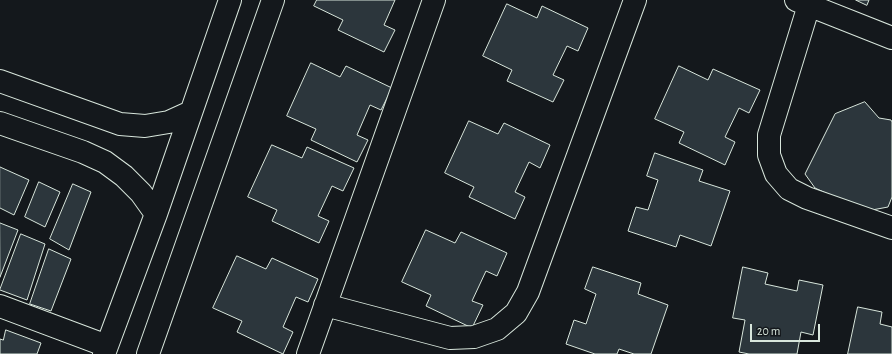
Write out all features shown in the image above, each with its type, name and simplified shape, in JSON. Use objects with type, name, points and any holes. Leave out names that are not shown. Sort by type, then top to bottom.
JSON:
[{"type":"street","points":[[0,306],[105,350],[156,214],[230,0]]},
{"type":"street","points":[[148,354],[273,0]]},
{"type":"street","points":[[308,354],[434,0]]},
{"type":"street","points":[[325,305],[450,338],[474,337],[497,329],[516,313],[528,292],[635,0]]},
{"type":"street","points":[[892,38],[802,3],[768,135],[769,155],[776,174],[789,189],[807,198],[892,228]]},
{"type":"street","points":[[0,81],[120,124],[145,126],[169,122],[191,112]]},
{"type":"street","points":[[0,123],[83,152],[105,162],[124,176],[141,193],[156,214]]},
{"type":"building","points":[[317,0],[395,0],[384,25],[395,30],[384,52],[338,30],[343,20],[314,6]]},
{"type":"building","points":[[856,0],[869,0],[867,5]]},
{"type":"building","points":[[507,4],[537,18],[542,6],[588,28],[578,51],[567,46],[553,75],[564,80],[553,102],[507,81],[512,70],[483,56]]},
{"type":"building","points":[[311,63],[340,77],[346,66],[392,88],[381,110],[370,105],[357,135],[368,140],[357,162],[311,140],[316,129],[287,116]]},
{"type":"building","points":[[679,66],[708,80],[713,69],[760,90],[749,113],[739,108],[725,137],[735,142],[725,165],[679,143],[684,132],[655,119]]},
{"type":"building","points":[[865,102],[879,118],[891,120],[892,122],[892,197],[888,207],[872,210],[847,203],[815,188],[805,174],[835,114]]},
{"type":"building","points":[[469,121],[498,134],[504,123],[550,145],[540,168],[529,162],[515,192],[525,197],[515,219],[469,197],[474,187],[445,173]]},
{"type":"building","points":[[272,145],[302,158],[307,147],[354,168],[343,191],[332,186],[318,216],[329,221],[319,243],[272,221],[277,210],[248,197]]},
{"type":"building","points":[[655,153],[703,170],[699,181],[730,191],[711,246],[680,235],[676,247],[628,231],[636,207],[648,210],[658,180],[647,176]]},
{"type":"building","points":[[0,167],[29,180],[14,215],[0,208]]},
{"type":"building","points":[[39,182],[60,192],[45,227],[25,217]]},
{"type":"building","points":[[73,184],[91,192],[69,250],[50,239]]},
{"type":"building","points":[[0,223],[18,230],[0,277]]},
{"type":"building","points":[[426,230],[455,243],[461,232],[507,253],[497,276],[486,271],[472,301],[483,305],[472,328],[426,306],[431,295],[402,282]]},
{"type":"building","points":[[21,234],[45,244],[27,300],[0,290]]},
{"type":"building","points":[[49,249],[71,259],[51,311],[30,304]]},
{"type":"building","points":[[237,256],[266,269],[272,258],[318,279],[308,302],[296,297],[283,327],[293,332],[283,354],[237,332],[242,321],[213,308]]},
{"type":"building","points":[[593,267],[641,283],[638,294],[668,305],[651,354],[634,354],[619,349],[617,354],[595,354],[566,344],[574,320],[586,324],[596,294],[585,289]]},
{"type":"building","points":[[743,267],[768,273],[765,284],[797,291],[799,280],[823,285],[813,335],[801,332],[797,354],[749,354],[739,352],[745,320],[733,318]]},
{"type":"building","points":[[858,307],[882,312],[880,324],[892,327],[892,354],[848,354]]},
{"type":"building","points":[[6,330],[41,343],[37,354],[0,354],[0,339],[3,340]]}]
